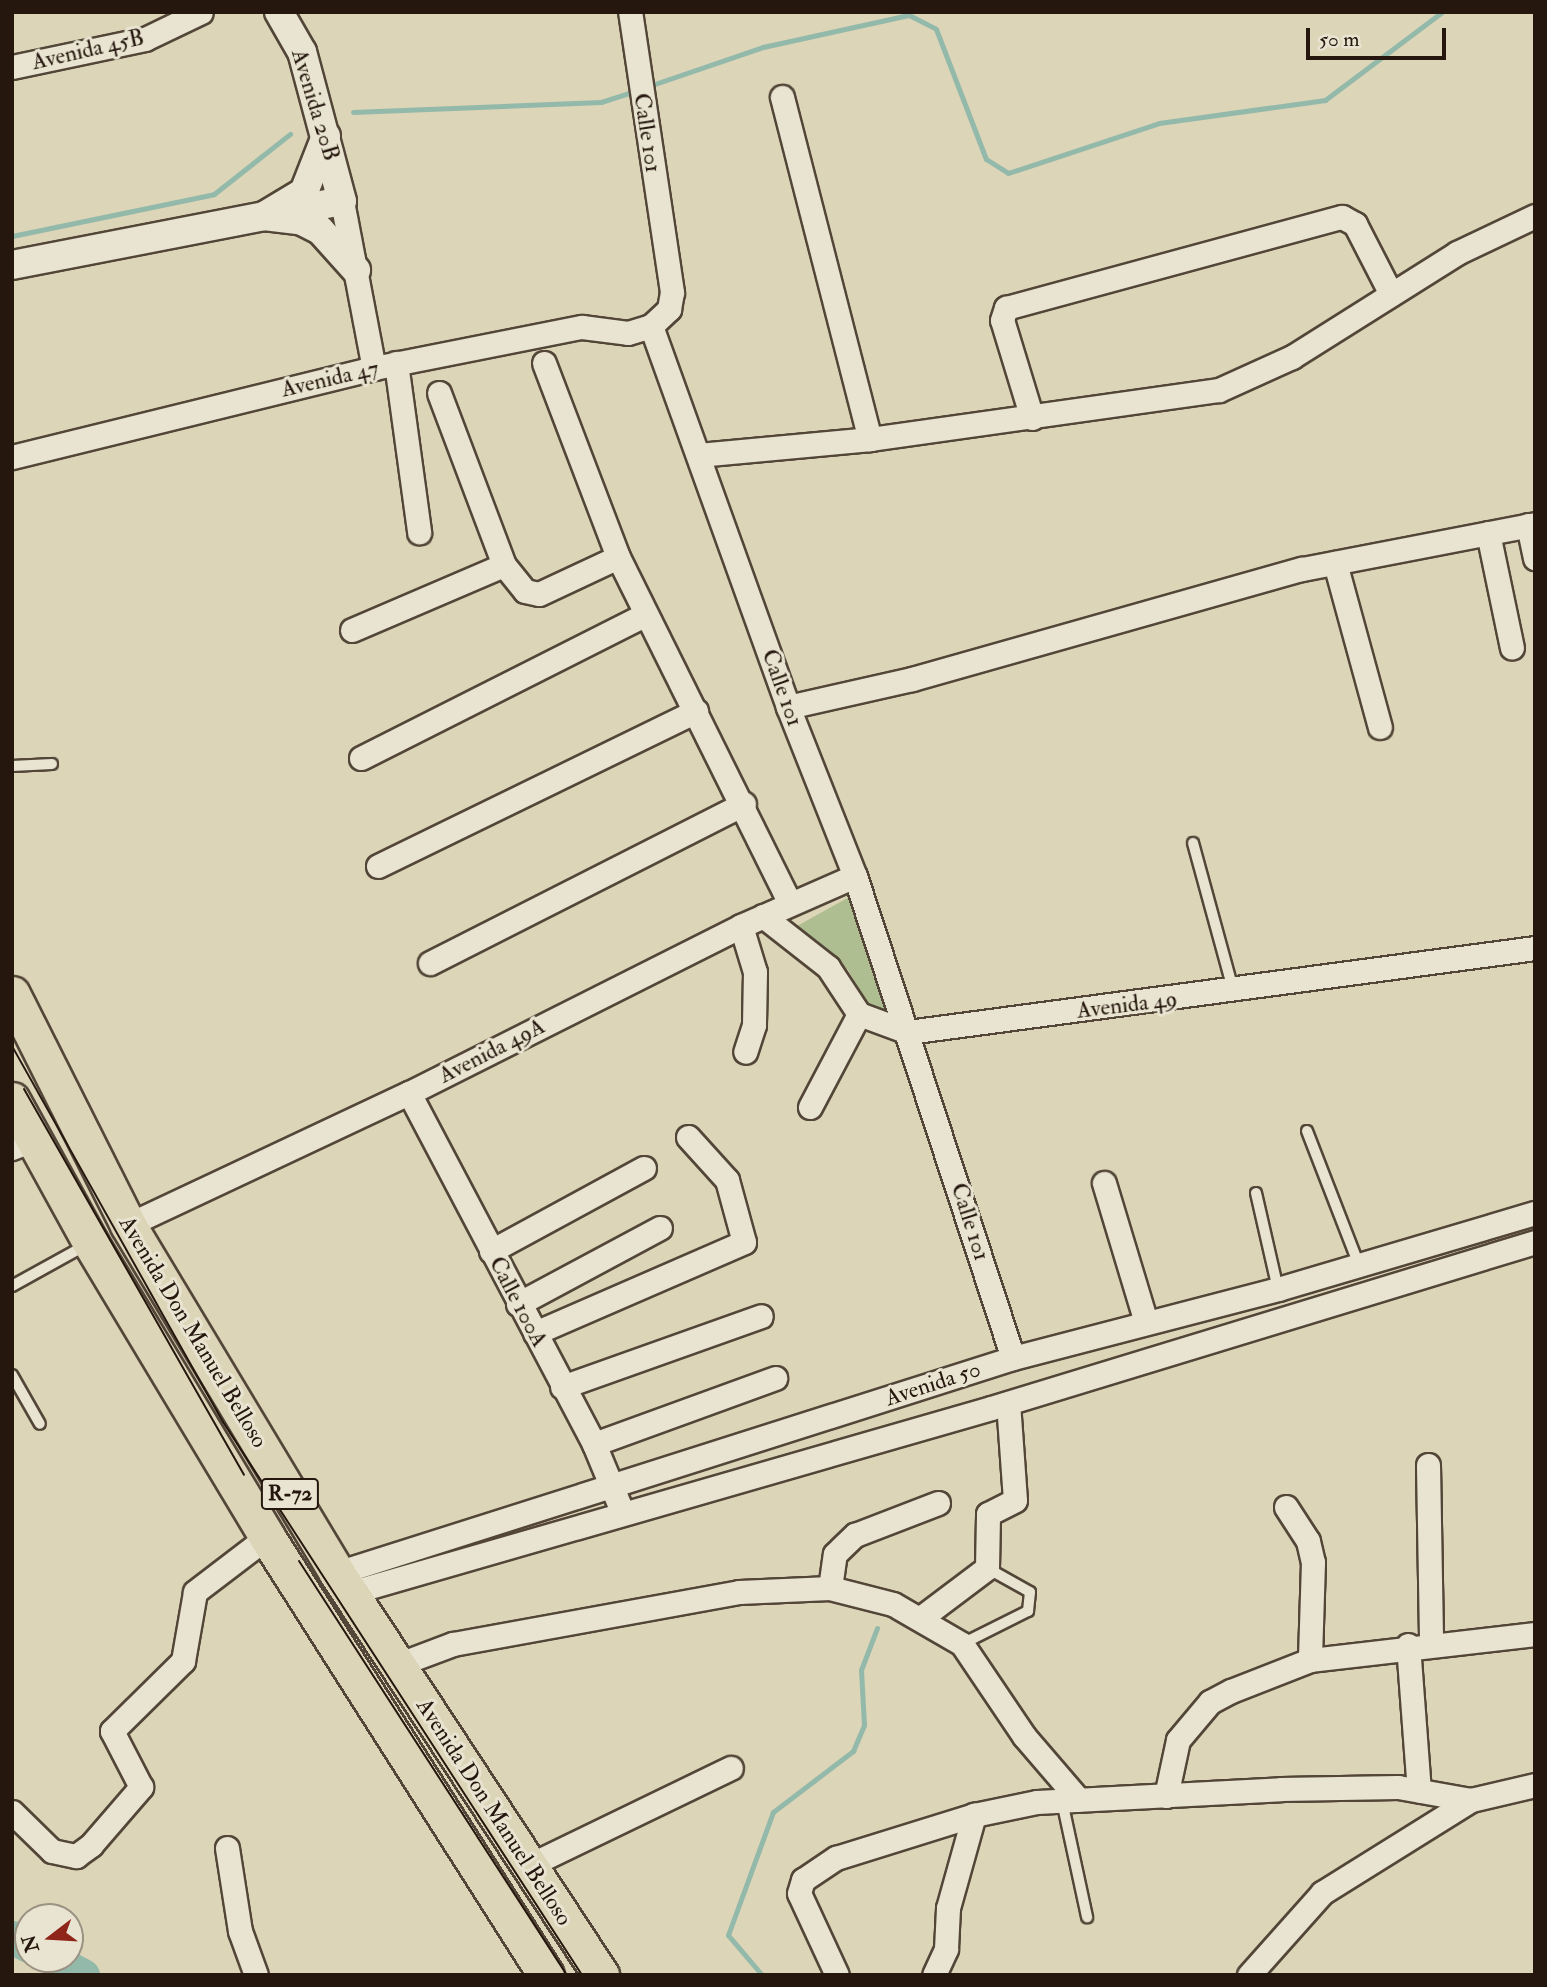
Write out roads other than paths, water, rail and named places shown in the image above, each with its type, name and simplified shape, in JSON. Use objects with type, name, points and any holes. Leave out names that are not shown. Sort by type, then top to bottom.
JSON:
[{"type":"main road","name":"Avenida Don Manuel Belloso","points":[[12,994],[128,1225],[343,1583],[601,1975]]},
{"type":"main road","name":"Avenida Don Manuel Belloso","points":[[12,1100],[23,1144],[90,1242],[267,1537],[546,1975]]},
{"type":"street","name":"Avenida 20B","points":[[279,12],[302,52],[327,134],[342,201]]},
{"type":"street","name":"Calle 101","points":[[631,12],[643,111],[672,292],[669,309],[651,326],[788,707],[855,876],[1013,1358]]},
{"type":"street","name":"Avenida 45B","points":[[12,67],[145,39],[187,15]]},
{"type":"street","points":[[782,97],[870,439]]},
{"type":"street","points":[[264,216],[304,192],[327,134]]},
{"type":"street","points":[[12,265],[342,201],[356,270],[385,366],[419,532]]},
{"type":"street","points":[[264,216],[302,221],[320,230],[356,270]]},
{"type":"street","points":[[1032,418],[1002,320],[1006,308],[1342,216],[1355,224],[1391,294]]},
{"type":"street","points":[[699,455],[870,439],[1032,418],[1236,385],[1457,253],[1535,216]]},
{"type":"street","name":"Avenida 47","points":[[12,457],[385,366],[582,327],[628,333],[651,326]]},
{"type":"street","points":[[544,363],[618,556],[744,804],[790,904]]},
{"type":"street","points":[[439,393],[504,565],[525,591],[539,594],[618,556]]},
{"type":"street","points":[[788,707],[912,679],[1335,563],[1532,524],[1535,558]]},
{"type":"street","points":[[1488,533],[1513,648]]},
{"type":"street","points":[[1335,563],[1380,727]]},
{"type":"street","points":[[352,630],[504,565]]},
{"type":"street","points":[[361,758],[646,614]]},
{"type":"street","points":[[378,866],[696,711]]},
{"type":"street","points":[[430,963],[744,804]]},
{"type":"street","name":"Avenida 49A","points":[[128,1225],[409,1093],[741,926],[855,876]]},
{"type":"street","points":[[763,916],[828,967],[859,1014],[810,1107]]},
{"type":"street","points":[[741,926],[755,972],[754,1025],[745,1052]]},
{"type":"street","name":"Avenida 49","points":[[859,1014],[908,1032],[1234,992],[1535,948]]},
{"type":"street","name":"Calle 100A","points":[[409,1093],[594,1444],[615,1489],[622,1514]]},
{"type":"street","points":[[535,1333],[744,1242],[727,1180],[688,1137]]},
{"type":"street","points":[[491,1251],[644,1168]]},
{"type":"street","points":[[1104,1183],[1146,1322]]},
{"type":"street","name":"Avenida 50","points":[[343,1583],[615,1489],[1013,1358],[1278,1290],[1535,1213]]},
{"type":"street","points":[[519,1304],[660,1228]]},
{"type":"street","name":"Avenida 50","points":[[343,1583],[622,1514],[1008,1403],[1535,1242]]},
{"type":"street","points":[[562,1387],[761,1316]]},
{"type":"street","points":[[594,1444],[775,1378]]},
{"type":"street","points":[[922,1617],[987,1568],[988,1514],[1017,1494],[1008,1403]]},
{"type":"street","points":[[1419,1791],[1420,1644],[1428,1465]]},
{"type":"street","points":[[830,1588],[835,1554],[855,1535],[938,1503]]},
{"type":"street","points":[[1286,1507],[1308,1541],[1312,1562],[1310,1660]]},
{"type":"street","points":[[12,1812],[52,1851],[76,1856],[91,1845],[141,1787],[112,1731],[183,1661],[195,1592],[267,1537]]},
{"type":"street","points":[[397,1665],[453,1644],[739,1592],[830,1588],[922,1617],[962,1644],[1071,1800]]},
{"type":"street","points":[[1166,1796],[1178,1740],[1210,1702],[1310,1660],[1420,1644],[1535,1634]]},
{"type":"street","points":[[530,1865],[731,1768]]},
{"type":"street","points":[[1249,1975],[1322,1893],[1471,1800],[1535,1785]]},
{"type":"street","points":[[837,1975],[799,1893],[803,1880],[836,1858],[974,1815],[1071,1800],[1281,1789],[1419,1791],[1471,1800]]},
{"type":"street","points":[[934,1975],[946,1950],[948,1908],[974,1815]]},
{"type":"street","points":[[227,1848],[240,1931],[256,1975]]},
{"type":"lane","points":[[12,766],[52,764]]},
{"type":"lane","points":[[1193,843],[1234,992]]},
{"type":"lane","points":[[1307,1130],[1359,1265]]},
{"type":"lane","points":[[1256,1193],[1278,1290]]},
{"type":"lane","points":[[12,1286],[90,1242]]},
{"type":"lane","points":[[12,1375],[40,1424]]},
{"type":"lane","points":[[962,1644],[1028,1611],[1030,1592],[987,1568]]},
{"type":"lane","points":[[1071,1800],[1087,1917]]},
{"type":"waterway","points":[[646,87],[763,47],[909,15],[936,29],[986,159],[1008,173],[1159,123],[1325,100],[1442,12]]},
{"type":"waterway","points":[[353,112],[601,102],[637,90]]},
{"type":"waterway","points":[[12,236],[214,194],[290,134]]},
{"type":"waterway","points":[[762,1975],[728,1935],[773,1812],[853,1751],[864,1725],[861,1670],[877,1628]]},
{"type":"waterway","points":[[79,1973],[83,1975]]},
{"type":"tram line","points":[[12,1046],[223,1422],[582,1975]]},
{"type":"tram line","points":[[24,1089],[244,1475]]},
{"type":"tram line","points":[[299,1561],[567,1975]]}]
